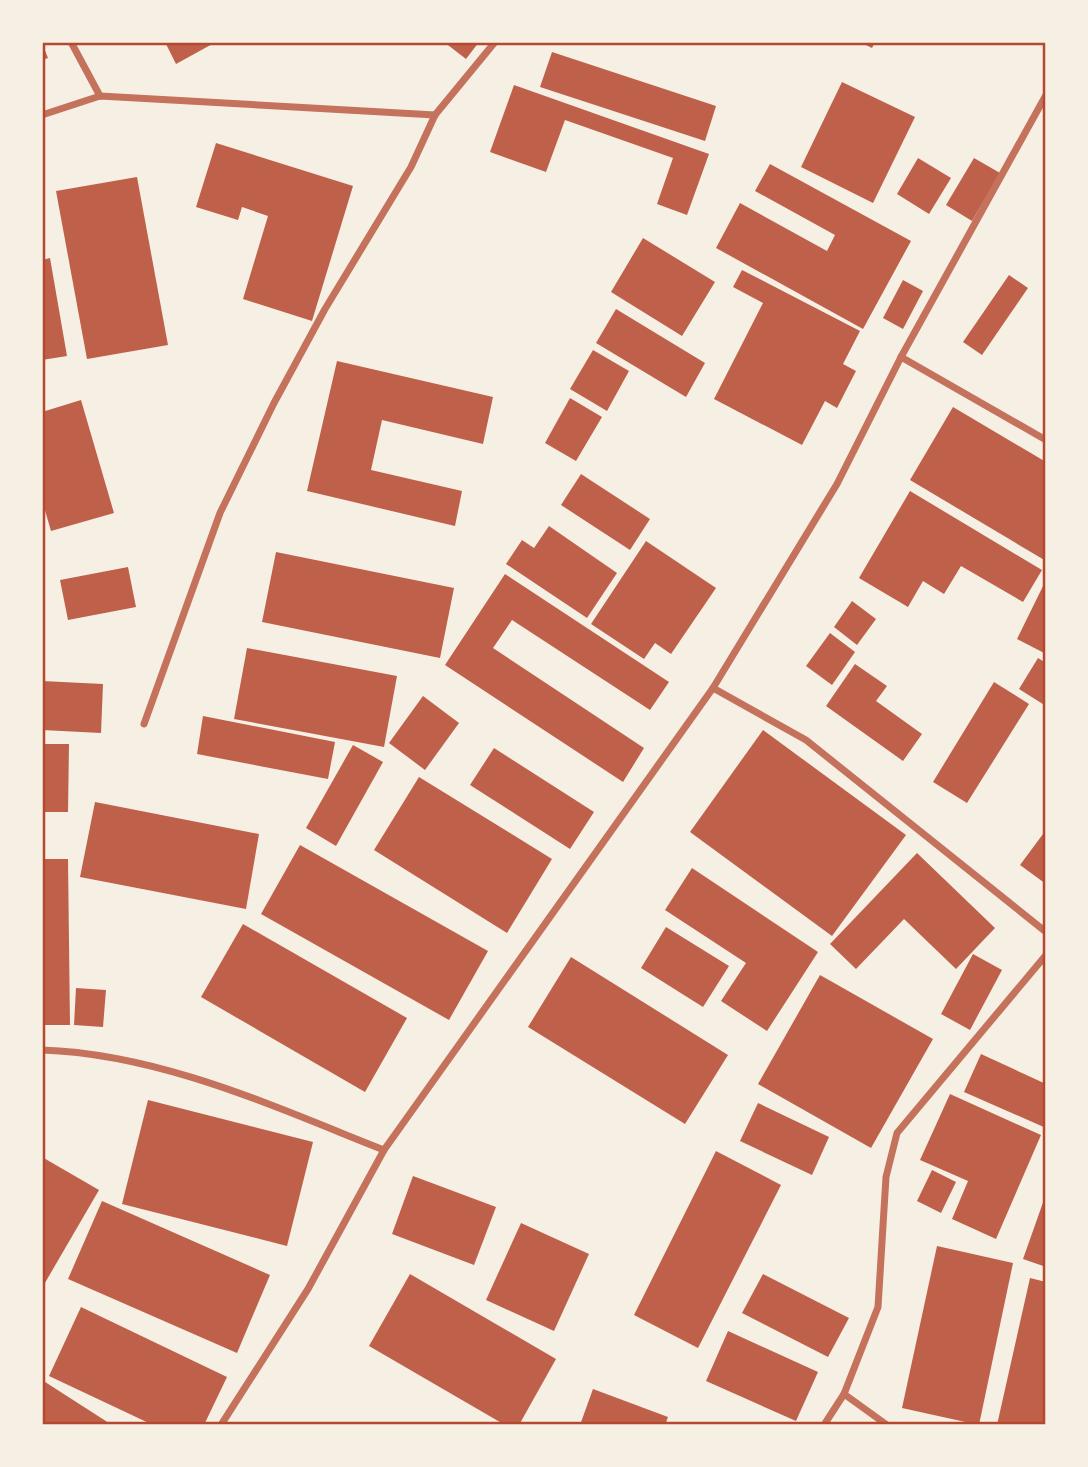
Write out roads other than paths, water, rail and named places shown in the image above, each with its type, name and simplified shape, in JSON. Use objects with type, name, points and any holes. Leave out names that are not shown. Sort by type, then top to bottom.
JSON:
[{"type":"street","points":[[71,42],[100,96]]},
{"type":"street","points":[[144,724],[220,513],[274,403],[325,309],[411,167],[435,115],[495,42]]},
{"type":"street","points":[[221,1425],[309,1289],[384,1150],[713,688],[837,484],[901,357],[1046,95]]},
{"type":"street","points":[[42,115],[100,96],[435,115]]},
{"type":"street","points":[[901,357],[1046,440]]},
{"type":"street","points":[[713,688],[806,740],[1046,932]]},
{"type":"street","points":[[824,1425],[844,1394],[878,1307],[886,1177],[897,1133],[1046,955]]},
{"type":"street","points":[[42,1050],[71,1051],[158,1066],[384,1150]]},
{"type":"street","points":[[844,1394],[887,1425]]}]
